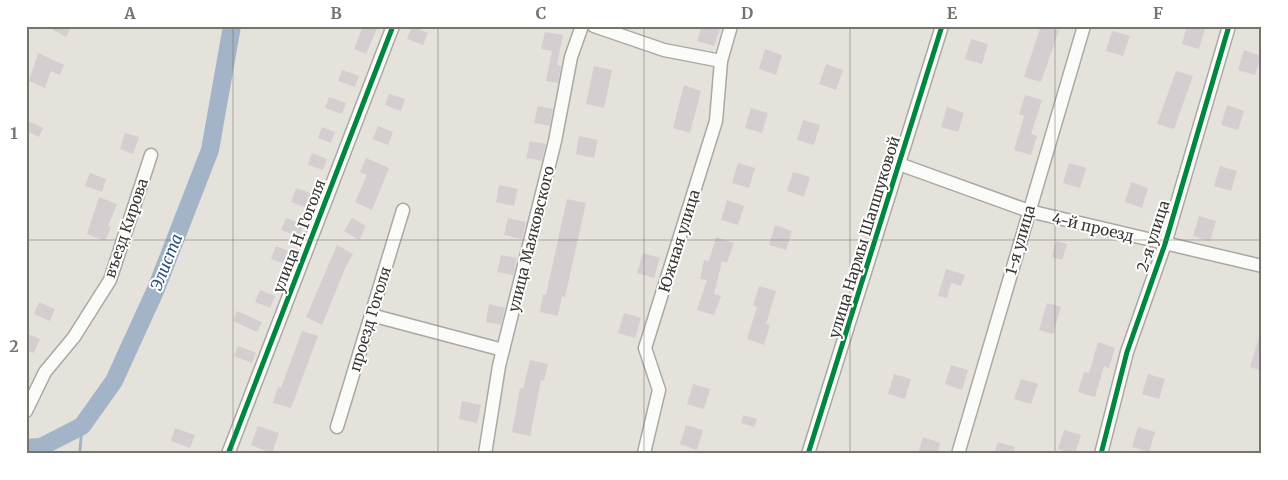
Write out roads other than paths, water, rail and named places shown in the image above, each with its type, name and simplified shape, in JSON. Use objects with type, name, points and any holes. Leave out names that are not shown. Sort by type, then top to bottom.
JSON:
[{"type":"street","name":"улица Н. Гоголя","points":[[228,454],[393,26]]},
{"type":"street","name":"улица Маяковского","points":[[485,454],[503,350],[555,141],[571,57],[582,26]]},
{"type":"street","points":[[594,26],[664,50],[721,61]]},
{"type":"street","name":"Южная улица","points":[[644,453],[659,390],[646,348],[716,121],[721,61],[731,26]]},
{"type":"street","name":"улица Нармы Шапшуковой","points":[[808,454],[942,26]]},
{"type":"street","name":"1-я улица","points":[[958,454],[1084,26]]},
{"type":"street","name":"2-я улица","points":[[1102,454],[1127,352],[1165,244],[1229,26]]},
{"type":"street","name":"въезд Кирова","points":[[26,411],[45,372],[74,337],[110,280],[151,155]]},
{"type":"street","name":"4-й проезд","points":[[899,164],[1029,211],[1262,266]]},
{"type":"street","name":"проезд Гоголя","points":[[336,427],[403,210]]},
{"type":"street","points":[[371,315],[503,350]]},
{"type":"waterway","name":"Элиста","points":[[26,448],[41,447],[82,426],[114,381],[156,289],[210,150],[232,26]]},
{"type":"waterway","points":[[80,450],[82,426]]}]
